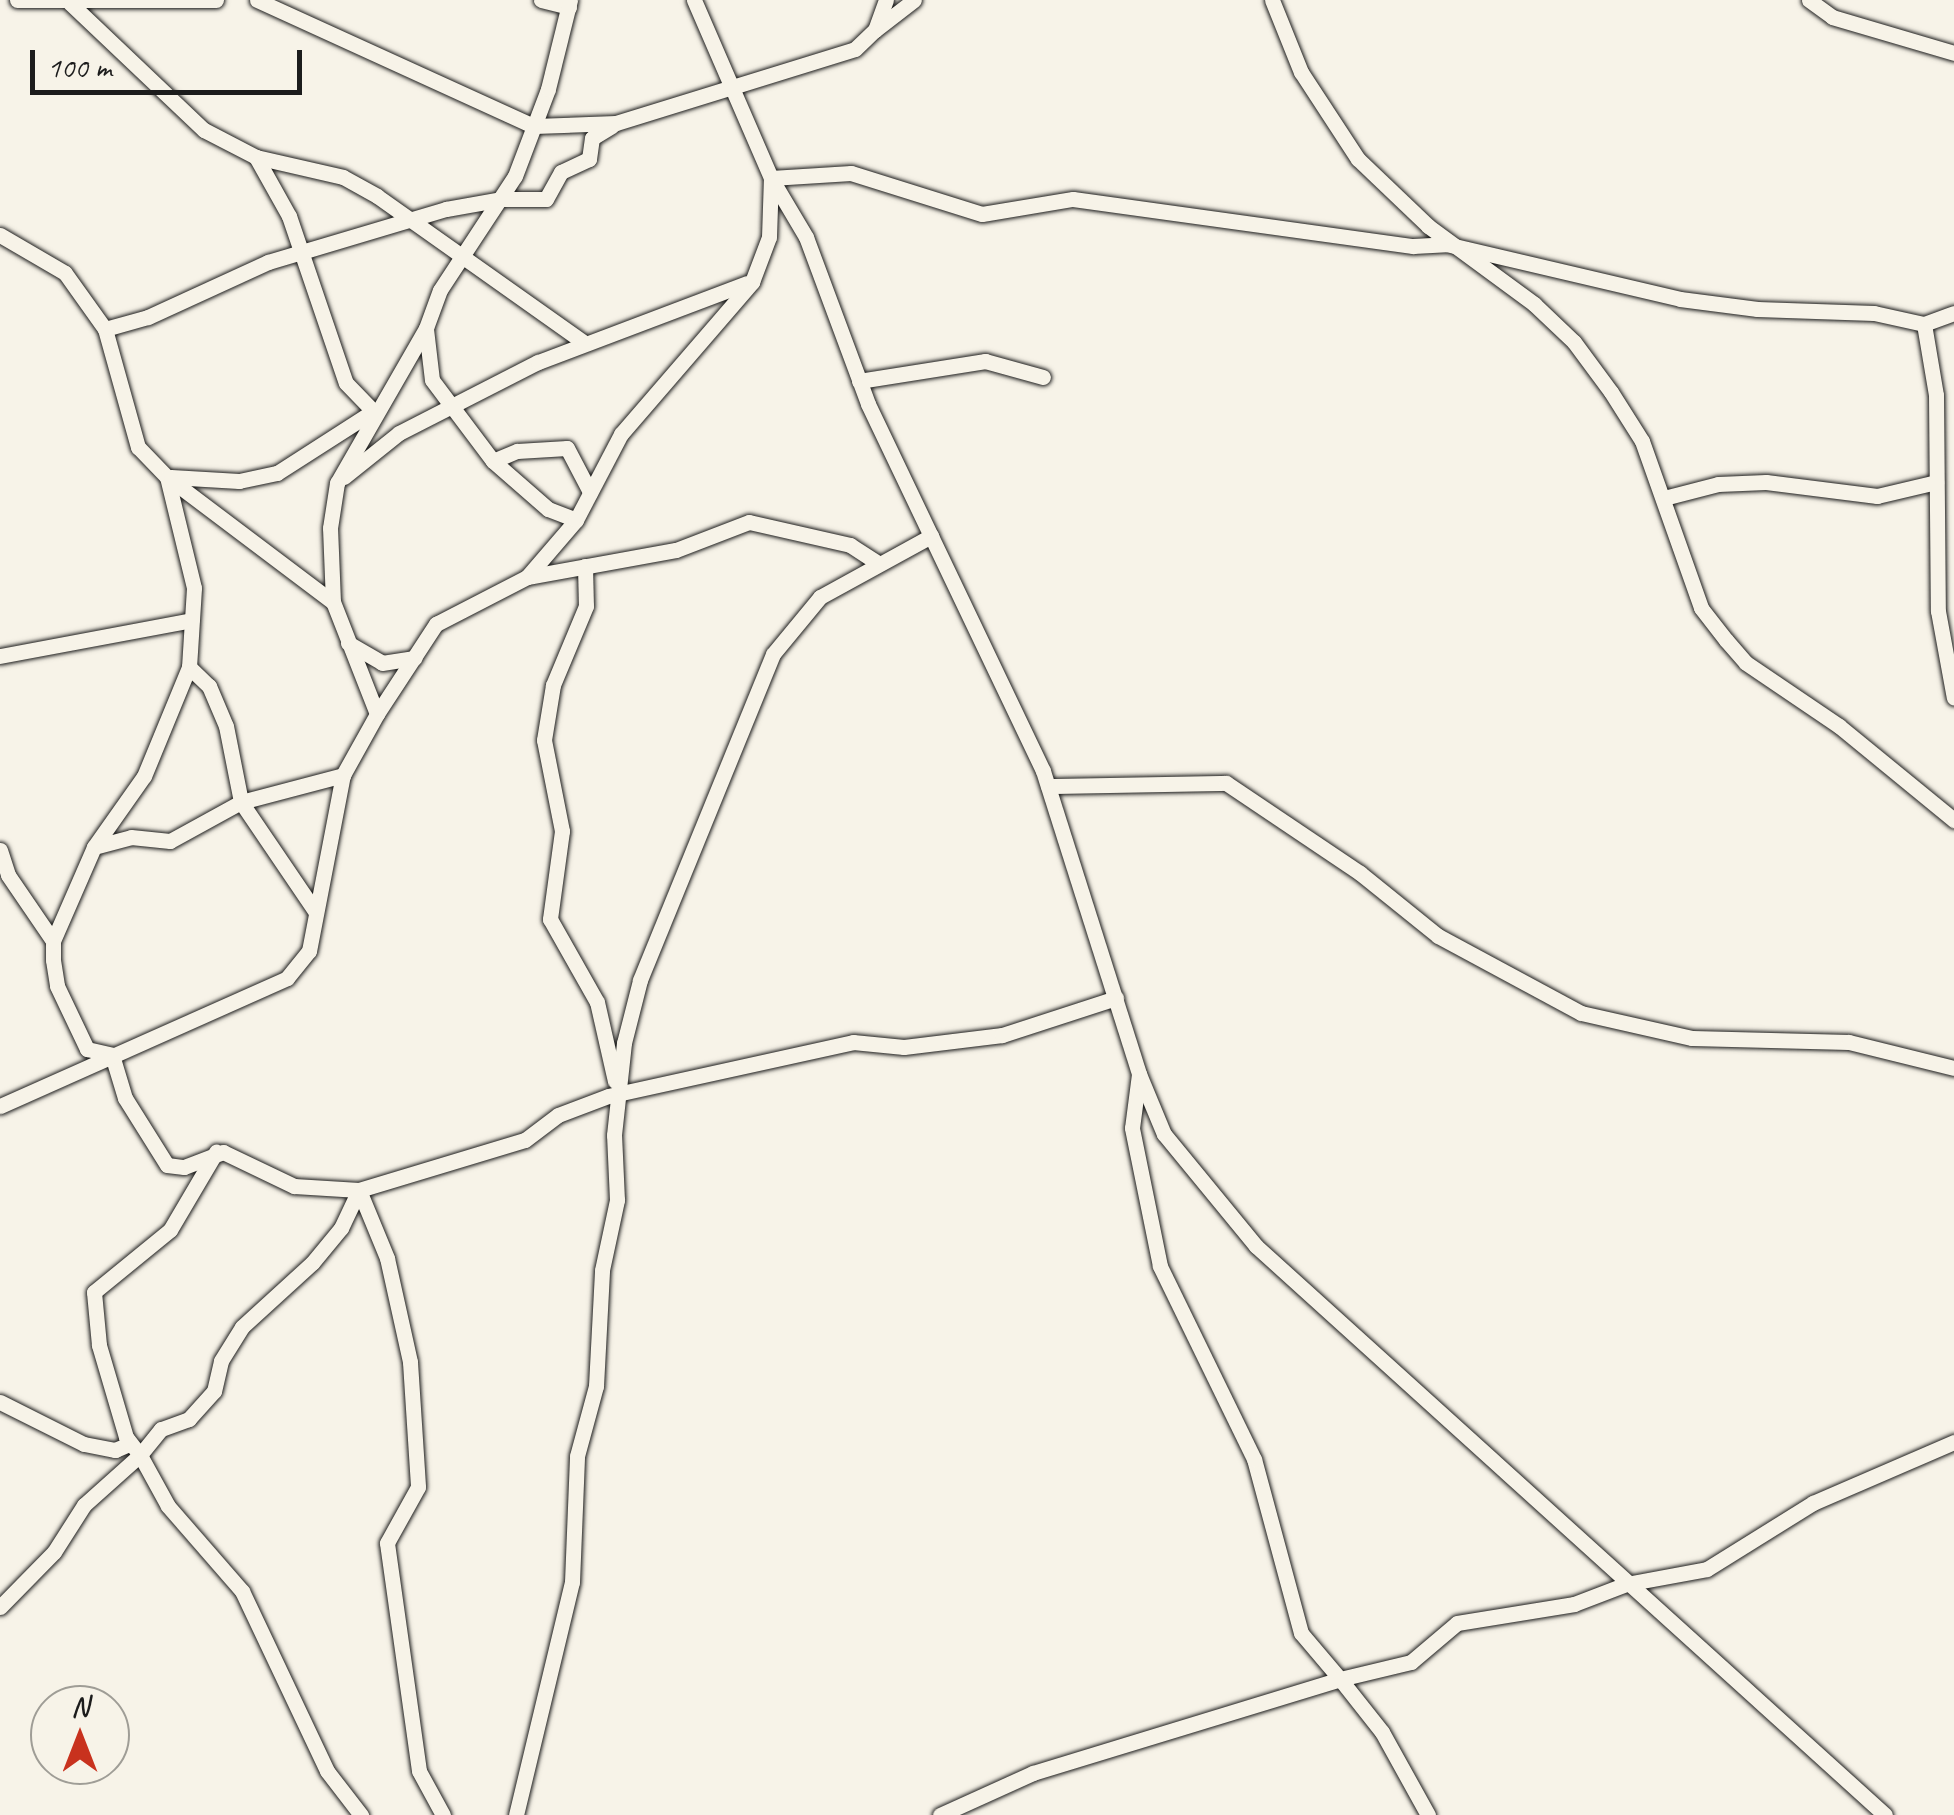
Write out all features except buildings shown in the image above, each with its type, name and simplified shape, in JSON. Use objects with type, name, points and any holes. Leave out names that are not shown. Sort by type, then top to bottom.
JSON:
[{"type":"street","points":[[18,0],[216,0]]},
{"type":"street","points":[[256,0],[534,126],[616,123],[854,50],[914,0]]},
{"type":"street","points":[[377,714],[333,602],[330,528],[337,484],[373,411],[426,328],[461,257],[502,198],[534,126],[570,4],[541,0]]},
{"type":"street","points":[[694,0],[771,178],[806,236],[859,380],[1048,786],[1139,1074],[1164,1134],[1256,1246],[1885,1815]]},
{"type":"street","points":[[875,30],[886,0]]},
{"type":"street","points":[[1272,0],[1301,72],[1358,159],[1428,226],[1459,246],[1574,342],[1642,441],[1701,608],[1736,652],[1954,820]]},
{"type":"street","points":[[1809,0],[1832,17],[1954,53]]},
{"type":"street","points":[[70,3],[204,130],[256,157],[342,177],[529,298],[583,342]]},
{"type":"street","points":[[105,329],[148,317],[268,262],[407,221],[502,198],[546,200],[561,172],[589,159],[592,138],[616,123]]},
{"type":"street","points":[[256,157],[274,180],[303,254],[338,366],[373,411]]},
{"type":"street","points":[[771,178],[851,172],[982,214],[1073,199],[1413,246],[1459,246],[1680,299],[1874,312],[1924,324],[1954,313]]},
{"type":"street","points":[[527,577],[576,520],[621,434],[752,282],[769,238],[771,178]]},
{"type":"street","points":[[0,235],[65,274],[105,329],[128,428],[167,477],[333,602]]},
{"type":"street","points":[[337,484],[400,433],[583,342],[616,328],[648,325],[752,282]]},
{"type":"street","points":[[1924,324],[1936,395],[1938,611],[1954,698]]},
{"type":"street","points":[[426,328],[432,380],[450,410],[493,462],[548,509],[576,520]]},
{"type":"street","points":[[859,380],[985,362],[1043,378]]},
{"type":"street","points":[[1936,395],[1954,398]]},
{"type":"street","points":[[167,477],[239,481],[276,474],[305,461],[373,411]]},
{"type":"street","points":[[493,462],[517,452],[567,448],[590,492]]},
{"type":"street","points":[[112,1055],[87,1049],[57,986],[54,940],[94,847],[144,776],[189,667],[194,588],[167,477]]},
{"type":"street","points":[[1664,498],[1718,484],[1766,482],[1877,496],[1936,482]]},
{"type":"street","points":[[0,1106],[287,978],[309,950],[344,775],[377,714],[436,624],[462,605],[527,577],[676,550],[748,522],[850,545],[876,562]]},
{"type":"street","points":[[516,1815],[572,1582],[577,1456],[596,1386],[602,1270],[616,1200],[618,1094],[640,980],[757,684],[820,596],[876,562],[931,536]]},
{"type":"street","points":[[585,566],[586,606],[553,685],[544,740],[562,831],[550,919],[597,1002],[618,1094]]},
{"type":"street","points":[[0,656],[192,620]]},
{"type":"street","points":[[348,643],[382,663],[415,658]]},
{"type":"street","points":[[189,667],[210,686],[226,726],[241,802],[315,911]]},
{"type":"street","points":[[94,847],[131,837],[170,841],[241,802],[344,775]]},
{"type":"street","points":[[1048,786],[1226,783],[1360,873],[1438,936],[1581,1013],[1692,1038],[1849,1042],[1954,1068]]},
{"type":"street","points":[[0,850],[8,876],[54,940]]},
{"type":"street","points":[[112,1055],[125,1098],[168,1165],[184,1166],[216,1152],[294,1186],[359,1190],[526,1140],[558,1115],[618,1094],[853,1042],[904,1046],[1002,1035],[1116,998]]},
{"type":"street","points":[[1139,1074],[1132,1128],[1160,1266],[1254,1459],[1302,1634],[1382,1732],[1399,1773],[1428,1815]]},
{"type":"street","points":[[216,1152],[170,1230],[94,1292],[99,1345],[135,1449],[168,1506],[242,1590],[327,1771],[361,1815]]},
{"type":"street","points":[[0,1607],[54,1552],[84,1505],[135,1449],[160,1429],[189,1419],[214,1391],[221,1361],[242,1326],[322,1251],[359,1190]]},
{"type":"street","points":[[359,1190],[387,1258],[410,1362],[418,1487],[387,1543],[419,1771],[443,1815]]},
{"type":"street","points":[[0,1402],[84,1444],[135,1449]]},
{"type":"street","points":[[940,1815],[1033,1772],[1340,1679],[1410,1662],[1457,1623],[1574,1604],[1626,1584],[1707,1568],[1813,1503],[1954,1442]]}]
